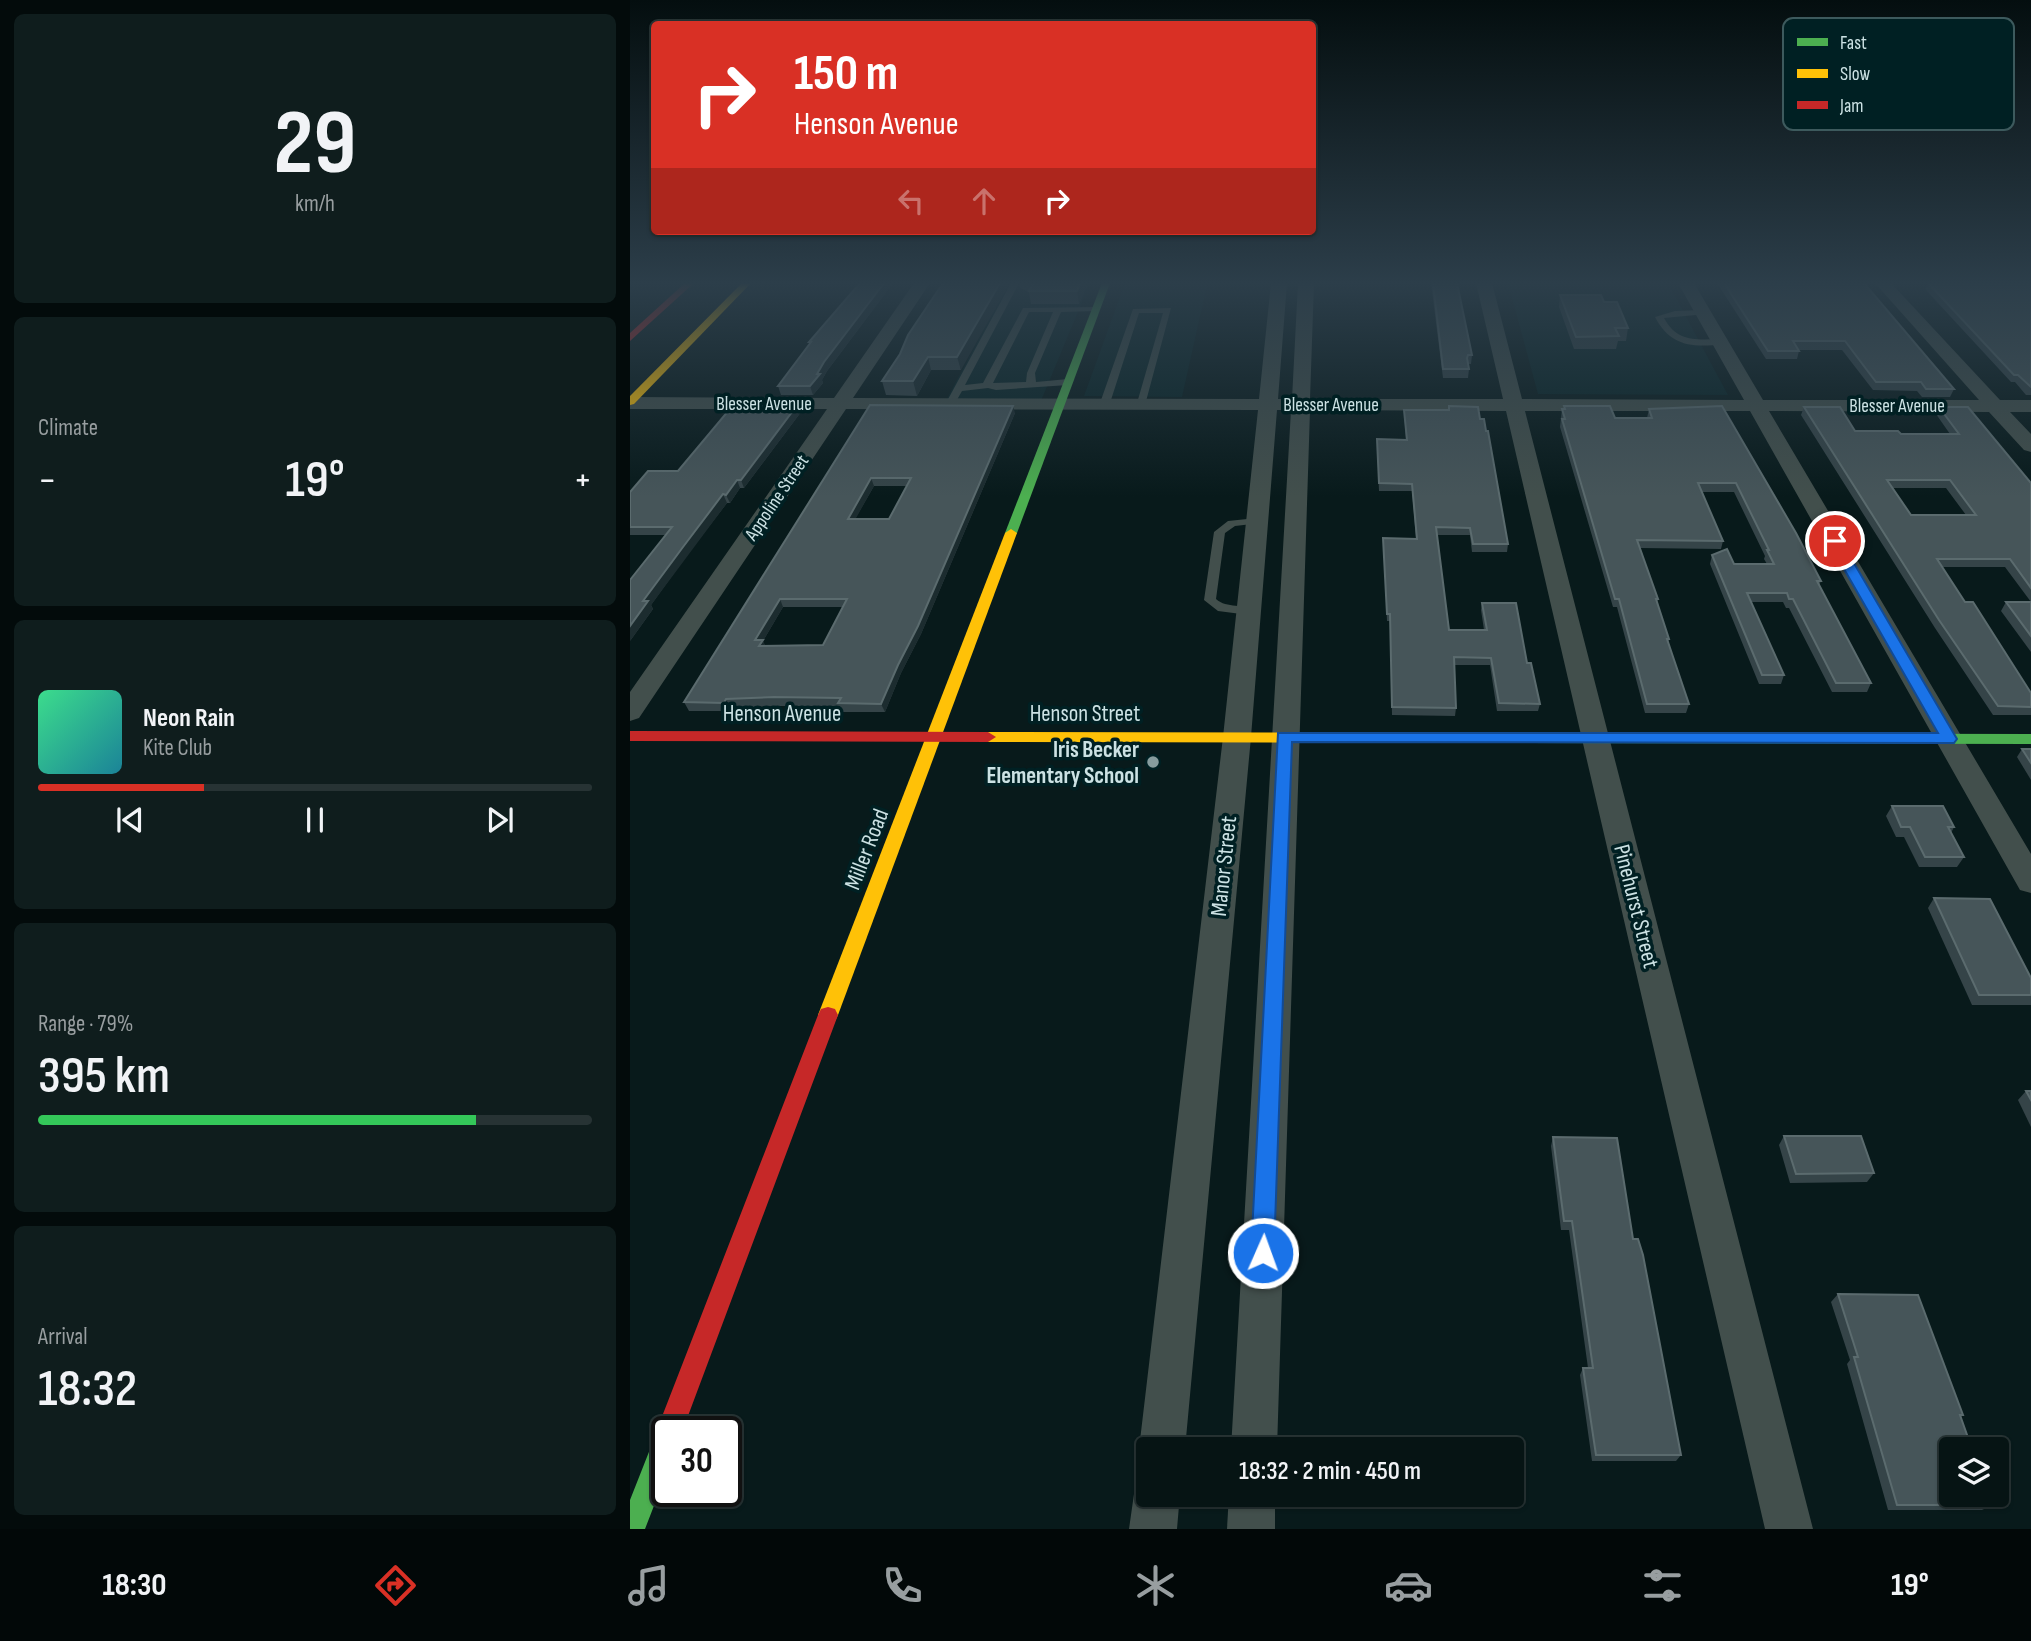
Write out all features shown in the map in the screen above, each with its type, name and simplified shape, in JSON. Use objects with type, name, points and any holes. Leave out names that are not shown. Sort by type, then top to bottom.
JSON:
[{"type":"street","points":[[630,402],[677,354]]},
{"type":"street","name":"Appoline Street","points":[[630,712],[874,354]]},
{"type":"street","name":"Miller Road","points":[[675,1416],[1079,354]]},
{"type":"street","name":"Manor Street","points":[[1163,1437],[1237,737],[1272,354]]},
{"type":"street","points":[[1255,1437],[1303,354]]},
{"type":"street","name":"Pinehurst Street","points":[[1502,354],[1789,1529]]},
{"type":"street","points":[[1727,354],[2031,881]]},
{"type":"street","points":[[1947,354],[2031,446]]},
{"type":"street","name":"Blesser Avenue","points":[[630,402],[841,403],[955,396],[1060,403],[2031,406]]},
{"type":"street","name":"Henson Avenue","points":[[630,736],[933,736]]},
{"type":"street","name":"Henson Street","points":[[933,736],[1237,737]]},
{"type":"street","points":[[1237,737],[2031,739]]},
{"type":"street","points":[[632,1529],[651,1480]]},
{"type":"street","points":[[1153,1529],[1156,1507]]},
{"type":"street","points":[[1251,1529],[1252,1507]]},
{"type":"lane","points":[[955,396],[983,354]]},
{"type":"lane","points":[[988,385],[998,354]]},
{"type":"lane","points":[[1031,385],[1031,373],[1039,354]]},
{"type":"lane","points":[[1105,403],[1121,354]]},
{"type":"lane","points":[[1142,403],[1156,354]]},
{"type":"lane","points":[[955,396],[988,385],[1013,387],[1068,382]]},
{"type":"shaded area","points":[[971,354],[1060,354],[1038,408],[942,408]]},
{"type":"shaded area","points":[[1099,354],[1192,354],[1182,397],[1084,396]]},
{"type":"shaded area","points":[[1527,354],[1706,354],[1728,395],[1538,394]]},
{"type":"building","points":[[802,354],[830,354],[817,374],[820,374],[810,386],[778,386]]},
{"type":"building","points":[[900,354],[959,354],[957,357],[928,357],[913,381],[882,381]]},
{"type":"building","points":[[1441,354],[1472,354],[1467,358],[1469,369],[1443,369]]},
{"type":"building","points":[[1855,354],[1925,354],[1954,389],[1926,389],[1921,382],[1876,382]]},
{"type":"building","points":[[1995,354],[2031,354],[2031,387],[2018,375],[2014,375]]},
{"type":"building","points":[[734,404],[798,404],[741,480],[737,480],[726,495],[723,494],[643,601],[648,601],[630,626],[630,580],[672,527],[630,527],[630,492],[648,471],[678,471]]},
{"type":"building","points":[[870,405],[1013,406],[918,626],[881,704],[838,703],[841,698],[774,697],[726,699],[724,703],[684,702]],"holes":[[[871,478],[911,478],[889,519],[848,519]],[[780,599],[847,599],[823,645],[759,646],[763,640],[755,640]]]},
{"type":"building","points":[[1449,406],[1478,407],[1480,419],[1484,419],[1508,544],[1473,544],[1470,528],[1436,527],[1449,630],[1487,630],[1482,603],[1516,603],[1527,663],[1531,663],[1540,704],[1499,703],[1491,658],[1454,657],[1456,708],[1392,707],[1390,614],[1387,614],[1383,538],[1417,539],[1412,484],[1379,483],[1377,439],[1407,440],[1404,410],[1449,410]]},
{"type":"building","points":[[1564,406],[1610,406],[1615,418],[1652,418],[1649,409],[1722,406],[1796,533],[1821,581],[1817,581],[1871,683],[1836,683],[1793,599],[1789,599],[1787,593],[1747,593],[1784,675],[1762,675],[1712,555],[1727,549],[1734,564],[1774,564],[1736,483],[1698,483],[1723,541],[1637,540],[1658,599],[1667,639],[1689,704],[1647,704],[1619,599],[1615,599],[1562,419],[1565,419],[1562,409],[1565,409]]},
{"type":"building","points":[[1804,407],[1840,407],[1855,431],[1959,434],[1939,407],[1968,407],[2031,483],[2031,588],[2010,559],[1937,559],[1965,602],[1973,602],[2031,693],[2031,707],[1998,706],[1939,620]],"holes":[[[1887,480],[1950,480],[1976,515],[1911,515]]]},
{"type":"building","points":[[2006,602],[2031,602],[2031,636]]},
{"type":"building","points":[[2022,749],[2031,749],[2031,763]]},
{"type":"building","points":[[1892,806],[1943,806],[1954,827],[1948,827],[1964,857],[1925,857],[1910,827],[1901,827]]},
{"type":"building","points":[[1934,898],[1990,899],[2031,978],[2031,995],[1979,995]]},
{"type":"building","points":[[1784,1136],[1861,1136],[1874,1173],[1796,1174]]},
{"type":"building","points":[[1553,1137],[1617,1138],[1633,1239],[1638,1239],[1643,1255],[1681,1455],[1596,1455],[1583,1368],[1593,1368],[1572,1221],[1564,1221]]},
{"type":"building","points":[[1838,1294],[1918,1295],[1963,1415],[1960,1415],[1968,1437],[1939,1437],[1939,1505],[1897,1505],[1854,1357],[1858,1357]]},
{"type":"traffic: fast","points":[[1011,533],[1079,354]]},
{"type":"traffic: fast","points":[[1464,738],[2031,739]]},
{"type":"traffic: fast","points":[[632,1529],[651,1480]]},
{"type":"traffic: slow","points":[[630,402],[677,354]]},
{"type":"traffic: slow","points":[[828,1015],[1011,533]]},
{"type":"traffic: slow","points":[[988,737],[1464,738]]},
{"type":"traffic: jam","points":[[630,736],[988,737]]},
{"type":"traffic: jam","points":[[675,1416],[828,1015]]},
{"type":"place","name":"Iris Becker Elementary School","points":[[1153,762]]},
{"type":"route","points":[[1263,1253],[1284,737],[1949,739],[1835,541]]}]
